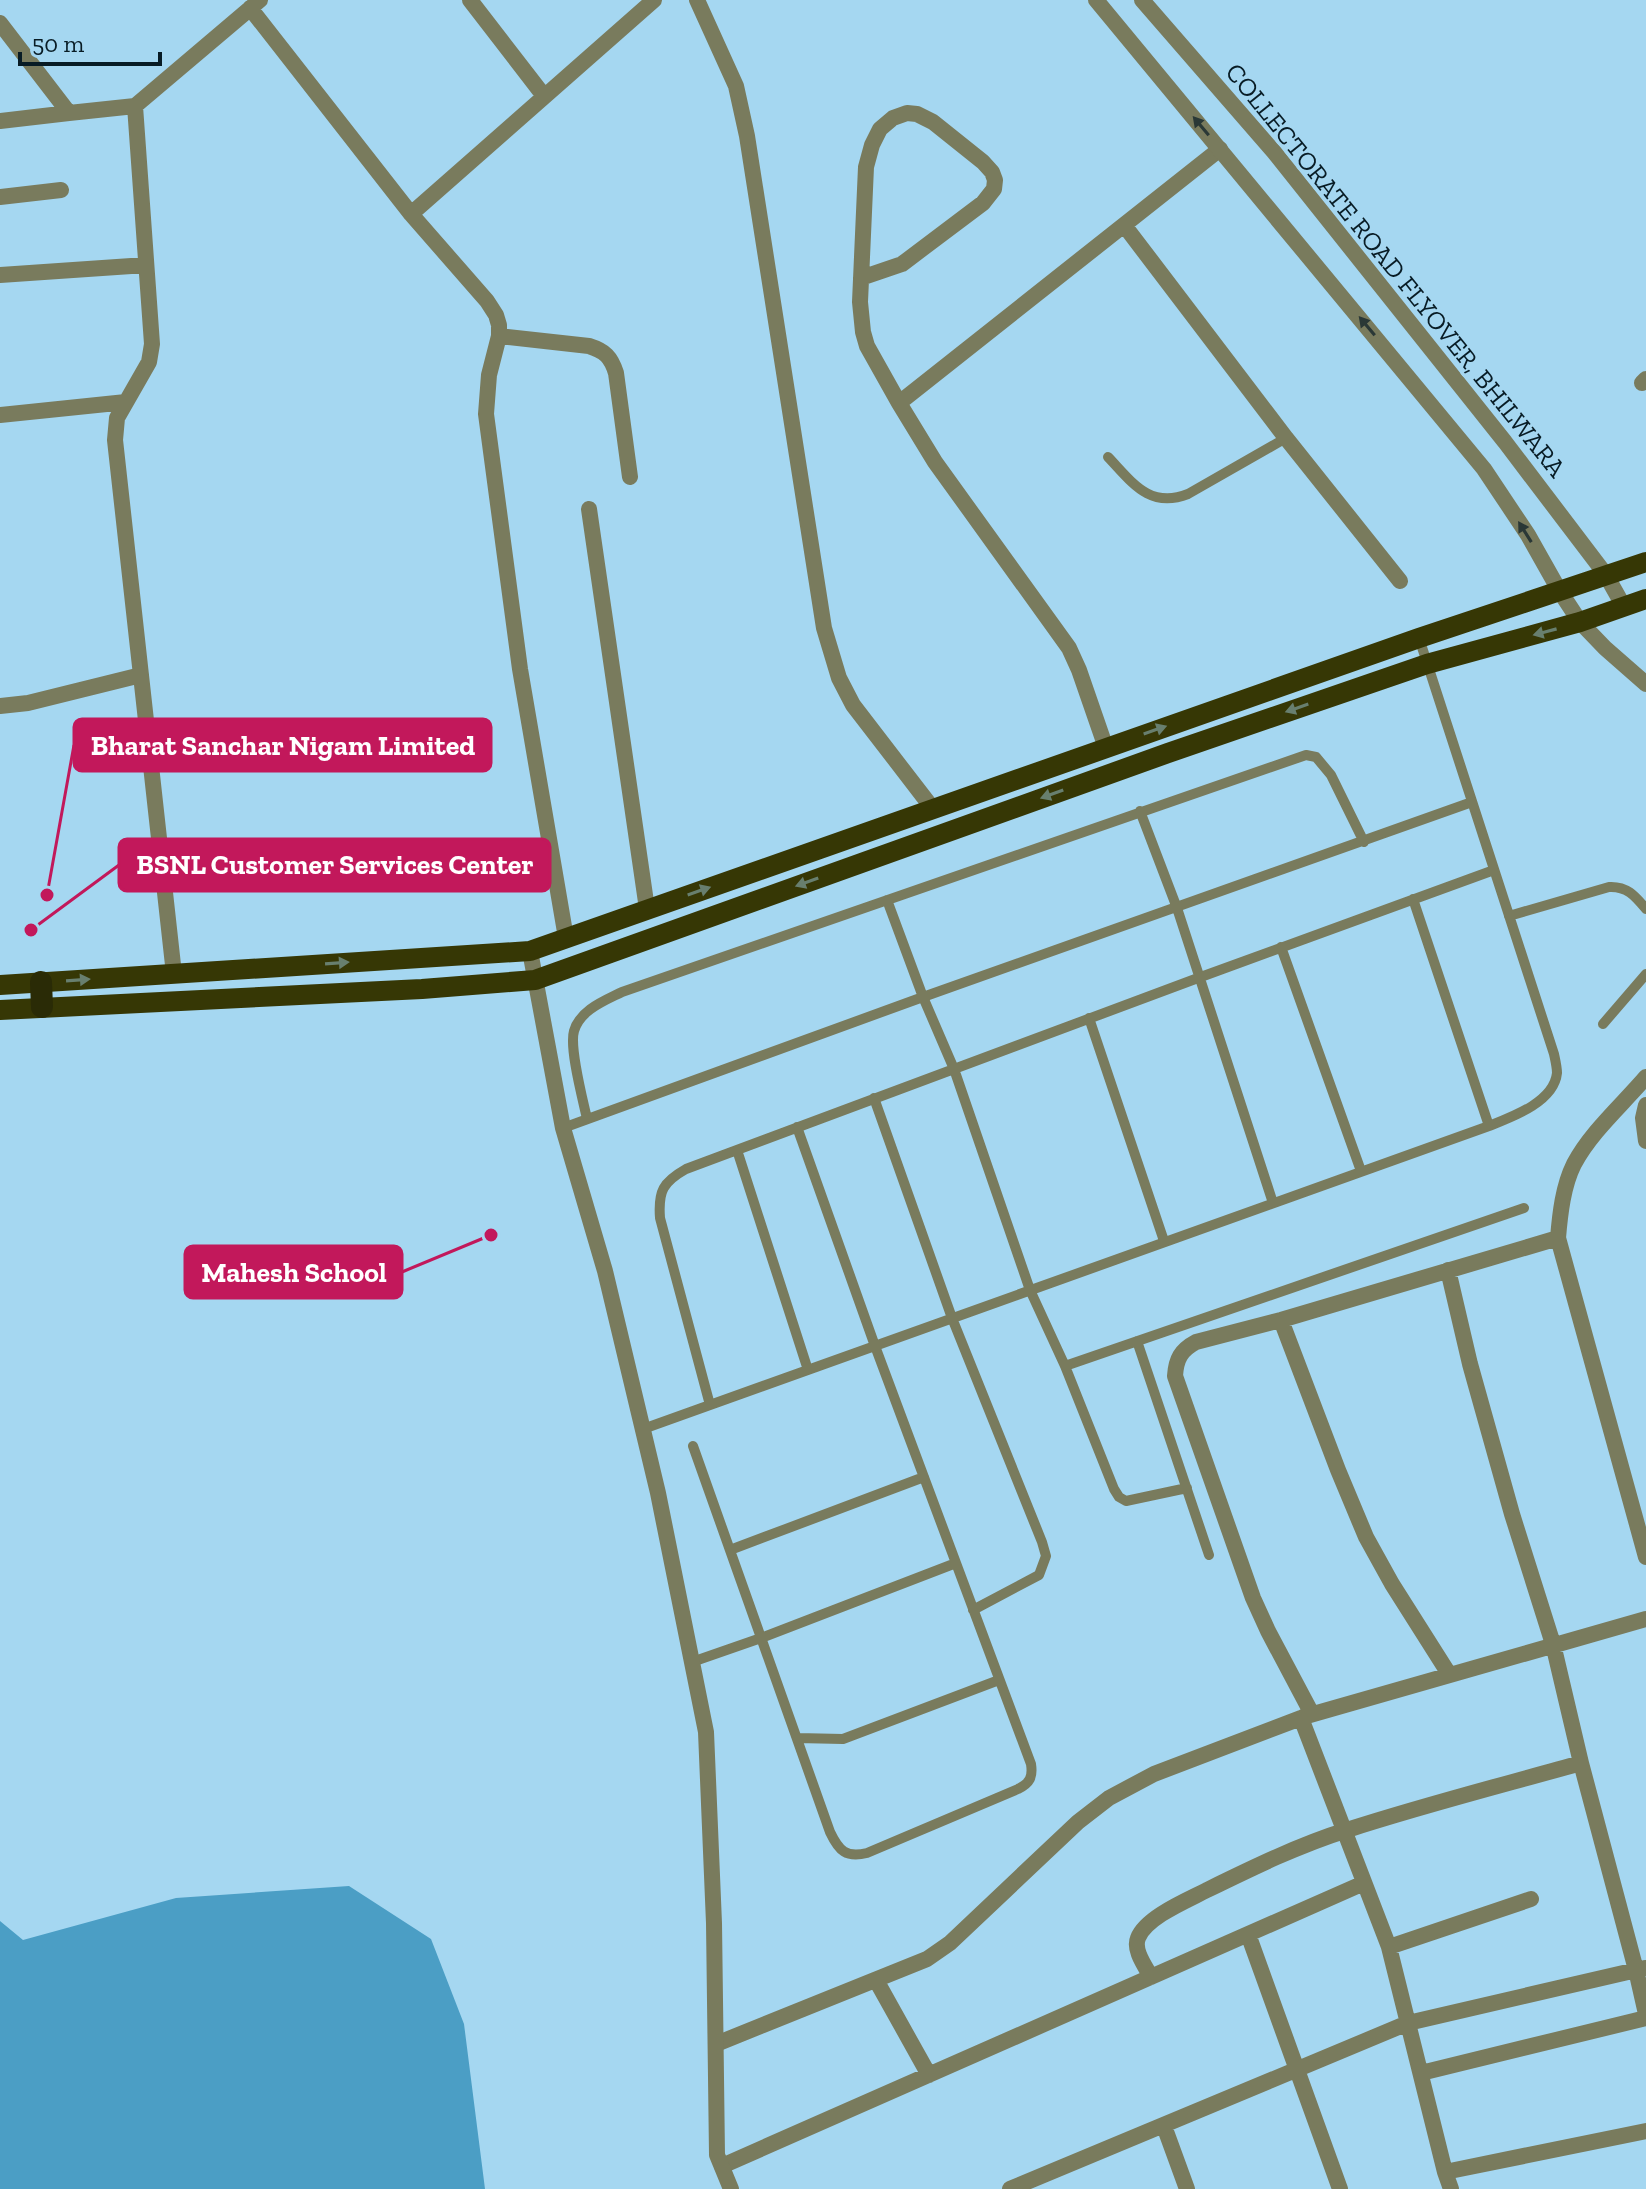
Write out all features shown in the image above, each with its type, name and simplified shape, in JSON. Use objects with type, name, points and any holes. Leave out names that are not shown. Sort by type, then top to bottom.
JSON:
[{"type":"highway","points":[[41,982],[42,1007]]},
{"type":"main road","points":[[0,985],[530,951],[1419,638],[1646,562]]},
{"type":"main road","points":[[0,1010],[246,999],[535,980],[1138,763],[1427,664],[1580,622],[1646,599]]},
{"type":"street","points":[[470,0],[544,96]]},
{"type":"street","points":[[411,214],[654,0]]},
{"type":"street","points":[[697,0],[736,86],[747,136],[831,659],[853,705],[933,809]]},
{"type":"street","points":[[1096,0],[1484,469],[1580,622],[1646,684]]},
{"type":"street","name":"COLLECTORATE ROAD FLYOVER, BHILWARA","points":[[1145,1],[1274,152],[1505,442],[1606,575],[1624,607]]},
{"type":"street","points":[[0,121],[135,106],[257,2],[411,214],[487,301],[496,315],[499,336],[489,375],[486,414],[520,669],[566,938]]},
{"type":"street","points":[[0,23],[69,113]]},
{"type":"street","points":[[135,106],[152,344],[149,362],[117,418],[115,440],[174,974]]},
{"type":"street","points":[[861,278],[902,264],[983,203],[994,189],[992,172],[983,162],[933,122],[917,114],[907,113],[893,118],[880,129],[866,167],[861,278],[861,320],[867,346],[935,462],[1069,648],[1106,748]]},
{"type":"street","points":[[899,403],[1220,149]]},
{"type":"street","points":[[0,197],[61,190]]},
{"type":"street","points":[[1124,225],[1286,438],[1400,581]]},
{"type":"street","points":[[0,275],[146,265]]},
{"type":"street","points":[[499,336],[589,346],[607,354],[613,361],[616,373],[630,477]]},
{"type":"street","points":[[0,415],[126,402]]},
{"type":"street","points":[[589,509],[647,909]]},
{"type":"street","points":[[0,706],[28,703],[141,675]]},
{"type":"street","points":[[530,951],[563,1128],[605,1271],[643,1429],[706,1732],[714,1923],[717,2155],[731,2189]]},
{"type":"street","points":[[1646,1077],[1599,1130],[1573,1166],[1558,1238],[1646,1557]]},
{"type":"street","points":[[1646,1105],[1643,1118],[1646,1141]]},
{"type":"street","points":[[1451,2189],[1389,1947],[1344,1830],[1307,1716],[1253,1598],[1175,1376],[1178,1358],[1196,1342],[1558,1238]]},
{"type":"street","points":[[1421,2073],[1646,2016],[1641,1968],[1581,1763],[1553,1644],[1470,1364],[1448,1270]]},
{"type":"street","points":[[1281,1320],[1371,1547],[1449,1674]]},
{"type":"street","points":[[716,2044],[927,1959],[950,1943],[1078,1822],[1109,1798],[1154,1774],[1307,1716],[1646,1619]]},
{"type":"street","points":[[1151,1977],[1140,1955],[1137,1943],[1139,1934],[1177,1905],[1257,1866],[1344,1830],[1581,1763]]},
{"type":"street","points":[[722,2166],[1364,1883]]},
{"type":"street","points":[[1389,1947],[1531,1899]]},
{"type":"street","points":[[1248,1934],[1340,2189]]},
{"type":"street","points":[[1010,2189],[1408,2023],[1641,1968]]},
{"type":"street","points":[[876,1980],[929,2075]]},
{"type":"street","points":[[1164,2126],[1187,2189]]},
{"type":"street","points":[[1445,2172],[1646,2131]]},
{"type":"lane","points":[[1108,457],[1142,491],[1164,500],[1176,499],[1286,438]]},
{"type":"lane","points":[[643,1429],[1489,1126],[1520,1114],[1540,1100],[1557,1073],[1554,1054],[1419,638]]},
{"type":"lane","points":[[587,1119],[573,1049],[573,1032],[582,1017],[598,1003],[622,992],[1306,755],[1316,757],[1331,775],[1364,842]]},
{"type":"lane","points":[[563,1128],[1472,802]]},
{"type":"lane","points":[[1140,811],[1177,908],[1273,1203]]},
{"type":"lane","points":[[710,1405],[660,1218],[659,1201],[670,1178],[686,1169],[874,1098],[1494,870]]},
{"type":"lane","points":[[1509,916],[1620,886],[1635,896],[1646,909]]},
{"type":"lane","points":[[1413,899],[1489,1126]]},
{"type":"lane","points":[[887,900],[954,1069],[1030,1290],[1065,1366],[1114,1489],[1119,1497],[1133,1501],[1187,1488]]},
{"type":"lane","points":[[1281,947],[1361,1171]]},
{"type":"lane","points":[[1603,1024],[1646,974]]},
{"type":"lane","points":[[1089,1018],[1164,1241]]},
{"type":"lane","points":[[874,1098],[952,1318],[1046,1556],[1039,1575],[973,1610]]},
{"type":"lane","points":[[693,1446],[835,1842],[848,1854],[856,1856],[867,1853],[1018,1789],[1030,1781],[1031,1764],[797,1127]]},
{"type":"lane","points":[[737,1150],[808,1370]]},
{"type":"lane","points":[[1065,1366],[1524,1208]]},
{"type":"lane","points":[[1137,1341],[1209,1555]]},
{"type":"lane","points":[[730,1550],[924,1477]]},
{"type":"lane","points":[[692,1662],[956,1563]]},
{"type":"lane","points":[[797,1738],[843,1739],[999,1680]]},
{"type":"water","points":[[349,1886],[431,1939],[464,2024],[485,2189],[0,2189],[0,1921],[23,1940],[176,1898]]},
{"type":"place","name":"Bharat Sanchar Nigam Limited","points":[[47,895]]},
{"type":"place","name":"BSNL Customer Services Center","points":[[31,930]]},
{"type":"place","name":"Mahesh School","points":[[491,1235]]}]
